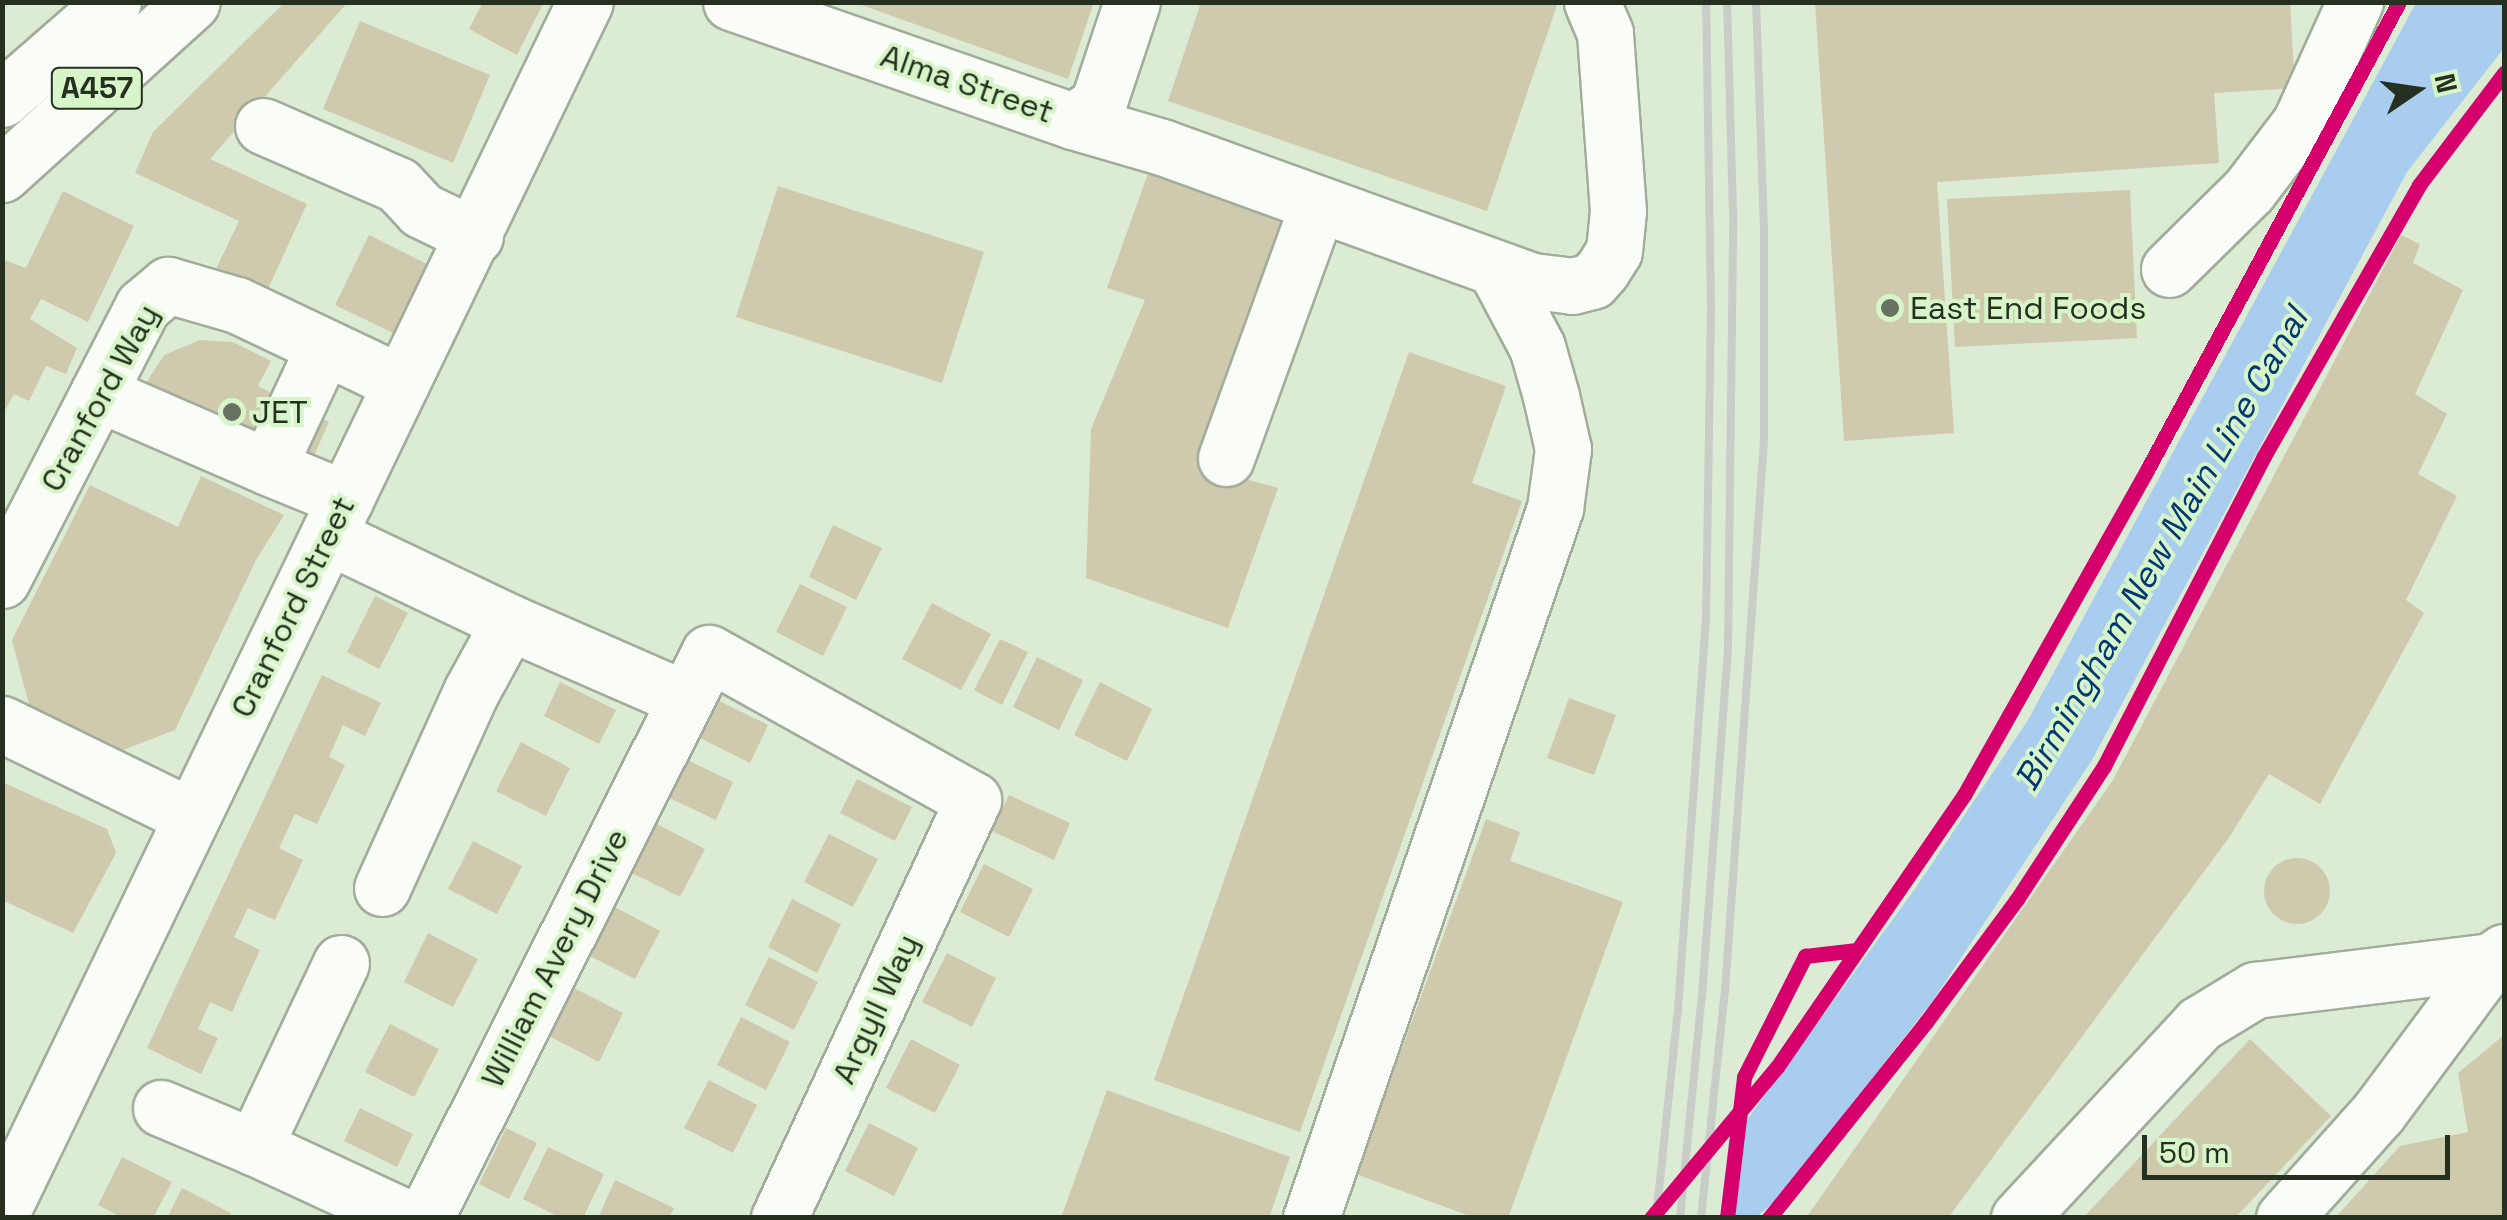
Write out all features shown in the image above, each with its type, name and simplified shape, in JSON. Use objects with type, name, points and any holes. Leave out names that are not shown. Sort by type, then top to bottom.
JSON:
[{"type":"street","name":"A457","points":[[2,99],[113,2]]},
{"type":"street","name":"A457","points":[[2,174],[192,2]]},
{"type":"street","name":"Cranford Street","points":[[2,1212],[585,2]]},
{"type":"street","name":"Alma Street","points":[[730,2],[1073,122],[1098,104],[1132,2]]},
{"type":"street","points":[[2169,268],[2249,190],[2300,123],[2356,2]]},
{"type":"street","points":[[1073,122],[1162,147],[1532,281],[1572,286],[1592,281],[1614,251],[1618,212],[1605,33],[1592,3]]},
{"type":"street","points":[[263,126],[398,185],[420,210],[475,236]]},
{"type":"street","points":[[1226,458],[1318,204]]},
{"type":"street","points":[[1311,1218],[1555,508],[1563,449],[1551,396],[1537,347],[1495,268]]},
{"type":"street","name":"Cranford Way","points":[[2,580],[144,306],[168,285],[237,306],[402,383]]},
{"type":"street","points":[[268,467],[324,347]]},
{"type":"street","points":[[98,393],[268,467],[337,518],[509,622],[686,699]]},
{"type":"street","points":[[382,888],[472,690],[509,622]]},
{"type":"street","name":"William Avery Drive","points":[[425,1218],[709,653],[973,800]]},
{"type":"street","points":[[2,724],[191,816]]},
{"type":"street","name":"Argyll Way","points":[[779,1218],[973,800]]},
{"type":"street","points":[[2019,1218],[2199,1024],[2254,990],[2498,956]]},
{"type":"street","points":[[2284,1218],[2378,1113],[2498,956]]},
{"type":"street","points":[[254,1147],[341,964]]},
{"type":"street","points":[[161,1108],[407,1218]]},
{"type":"water","name":"Birmingham New Main Line Canal","points":[[2416,3],[2504,3],[2504,48],[2407,172],[2092,760],[1934,999],[1780,1196],[1757,1217],[1663,1218],[1741,1128],[1917,886],[2028,720]]},
{"type":"pier","points":[[1730,1134],[1720,1217],[1658,1218],[1659,1214]]},
{"type":"building","points":[[285,2],[348,2],[210,159],[307,204],[266,293],[216,269],[239,221],[135,173],[153,132]]},
{"type":"building","points":[[483,2],[544,2],[517,55],[469,29]]},
{"type":"building","points":[[853,2],[1094,2],[1068,79]]},
{"type":"building","points":[[1201,2],[1558,2],[1487,211],[1168,101]]},
{"type":"building","name":"East End Foods","points":[[1815,2],[2290,2],[2295,88],[2214,93],[2219,163],[1937,182],[1954,433],[1844,441]]},
{"type":"building","points":[[360,21],[490,75],[453,163],[323,109]]},
{"type":"building","points":[[1152,162],[1288,209],[1201,467],[1278,488],[1228,628],[1086,578],[1091,429],[1145,300],[1107,288]]},
{"type":"building","points":[[778,186],[984,252],[942,383],[736,317]]},
{"type":"building","points":[[2130,190],[2137,338],[1955,347],[1947,199]]},
{"type":"building","points":[[63,191],[134,226],[88,322],[41,299],[30,319],[77,348],[66,374],[46,366],[29,401],[14,394],[2,416],[2,259],[26,268]]},
{"type":"building","points":[[369,235],[427,264],[393,333],[335,305]]},
{"type":"building","points":[[2401,235],[2420,244],[2413,263],[2463,290],[2415,394],[2447,414],[2418,474],[2457,496],[2406,600],[2424,613],[2320,804],[2269,774],[2228,839],[1948,1218],[1806,1218],[2113,780]]},
{"type":"building","name":"JET","points":[[200,340],[233,342],[271,361],[258,386],[329,422],[296,496],[133,403],[164,355]]},
{"type":"building","points":[[1409,352],[1506,386],[1472,483],[1522,501],[1300,1132],[1154,1080]]},
{"type":"building","points":[[201,476],[284,515],[256,560],[175,730],[118,752],[32,716],[12,640],[90,485],[178,527]]},
{"type":"building","points":[[833,525],[882,548],[856,600],[809,577]]},
{"type":"building","points":[[800,584],[847,607],[823,656],[776,632]]},
{"type":"building","points":[[375,596],[408,613],[379,669],[347,652]]},
{"type":"building","points":[[932,603],[991,634],[961,690],[902,659]]},
{"type":"building","points":[[1000,639],[1028,652],[1002,705],[974,690]]},
{"type":"building","points":[[1037,657],[1083,680],[1059,730],[1013,707]]},
{"type":"building","points":[[322,675],[381,703],[365,736],[343,725],[329,757],[345,765],[317,824],[295,814],[279,848],[303,860],[275,920],[248,908],[234,937],[260,950],[232,1012],[210,1002],[198,1029],[218,1038],[201,1074],[147,1048]]},
{"type":"building","points":[[560,682],[616,710],[599,744],[544,716]]},
{"type":"building","points":[[1100,682],[1152,709],[1127,761],[1074,735]]},
{"type":"building","points":[[711,697],[768,725],[750,763],[692,734]]},
{"type":"building","points":[[1569,698],[1616,715],[1594,775],[1547,758]]},
{"type":"building","points":[[521,742],[570,768],[546,816],[496,791]]},
{"type":"building","points":[[681,757],[733,782],[716,820],[663,795]]},
{"type":"building","points":[[857,779],[912,807],[895,841],[840,813]]},
{"type":"building","points":[[2,782],[107,829],[116,853],[73,933],[2,900]]},
{"type":"building","points":[[1009,795],[1070,823],[1054,860],[992,831]]},
{"type":"building","points":[[1486,819],[1520,832],[1510,861],[1623,902],[1508,1218],[1475,1218],[1356,1174]]},
{"type":"building","points":[[655,823],[705,849],[680,897],[630,872]]},
{"type":"building","points":[[829,834],[878,859],[853,907],[804,882]]},
{"type":"building","points":[[473,841],[522,866],[497,914],[448,889]]},
{"type":"building","points":[[2297,858],[2321,867],[2330,891],[2321,915],[2297,924],[2273,915],[2264,891],[2273,867]]},
{"type":"building","points":[[984,864],[1033,889],[1009,937],[960,912]]},
{"type":"building","points":[[792,899],[841,924],[817,973],[768,947]]},
{"type":"building","points":[[611,905],[660,931],[635,979],[586,954]]},
{"type":"building","points":[[428,933],[478,959],[453,1007],[404,982]]},
{"type":"building","points":[[947,953],[996,978],[972,1027],[922,1002]]},
{"type":"building","points":[[769,957],[818,982],[794,1030],[745,1005]]},
{"type":"building","points":[[574,988],[623,1013],[599,1062],[549,1036]]},
{"type":"building","points":[[741,1017],[790,1042],[766,1090],[717,1065]]},
{"type":"building","points":[[390,1024],[439,1049],[414,1097],[365,1072]]},
{"type":"building","points":[[2504,1035],[2504,1218],[2335,1218],[2400,1146],[2468,1132],[2458,1073]]},
{"type":"building","points":[[911,1039],[960,1065],[935,1113],[886,1088]]},
{"type":"building","points":[[2250,1039],[2331,1116],[2235,1218],[2083,1218]]},
{"type":"building","points":[[709,1080],[757,1105],[733,1153],[684,1128]]},
{"type":"building","points":[[1107,1090],[1290,1157],[1269,1218],[1061,1218]]},
{"type":"building","points":[[360,1108],[413,1134],[397,1167],[344,1141]]},
{"type":"building","points":[[869,1123],[918,1148],[894,1196],[845,1171]]},
{"type":"building","points":[[506,1128],[537,1143],[509,1199],[479,1184]]},
{"type":"building","points":[[548,1147],[604,1174],[583,1218],[561,1218],[523,1199]]},
{"type":"building","points":[[122,1157],[172,1182],[153,1218],[123,1218],[98,1205]]},
{"type":"building","points":[[615,1180],[674,1208],[669,1218],[598,1218]]},
{"type":"building","points":[[182,1188],[231,1213],[229,1218],[167,1218]]},
{"type":"railway","points":[[1656,1218],[1678,1009],[1706,622],[1711,311],[1706,2]]},
{"type":"railway","points":[[1680,1218],[1703,982],[1728,648],[1733,213],[1727,2]]},
{"type":"railway","points":[[1701,1218],[1725,991],[1764,440],[1764,229],[1756,2]]},
{"type":"cycle path","points":[[1651,1218],[1777,1067],[1964,795],[2147,470],[2399,2]]},
{"type":"cycle path","points":[[1769,1218],[1926,1022],[2017,899],[2104,766],[2264,456],[2419,185],[2504,73]]},
{"type":"cycle path","points":[[1727,1218],[1744,1077],[1805,956],[1857,950]]},
{"type":"place","name":"East End Foods","points":[[1890,308]]},
{"type":"place","name":"JET","points":[[232,412]]}]
